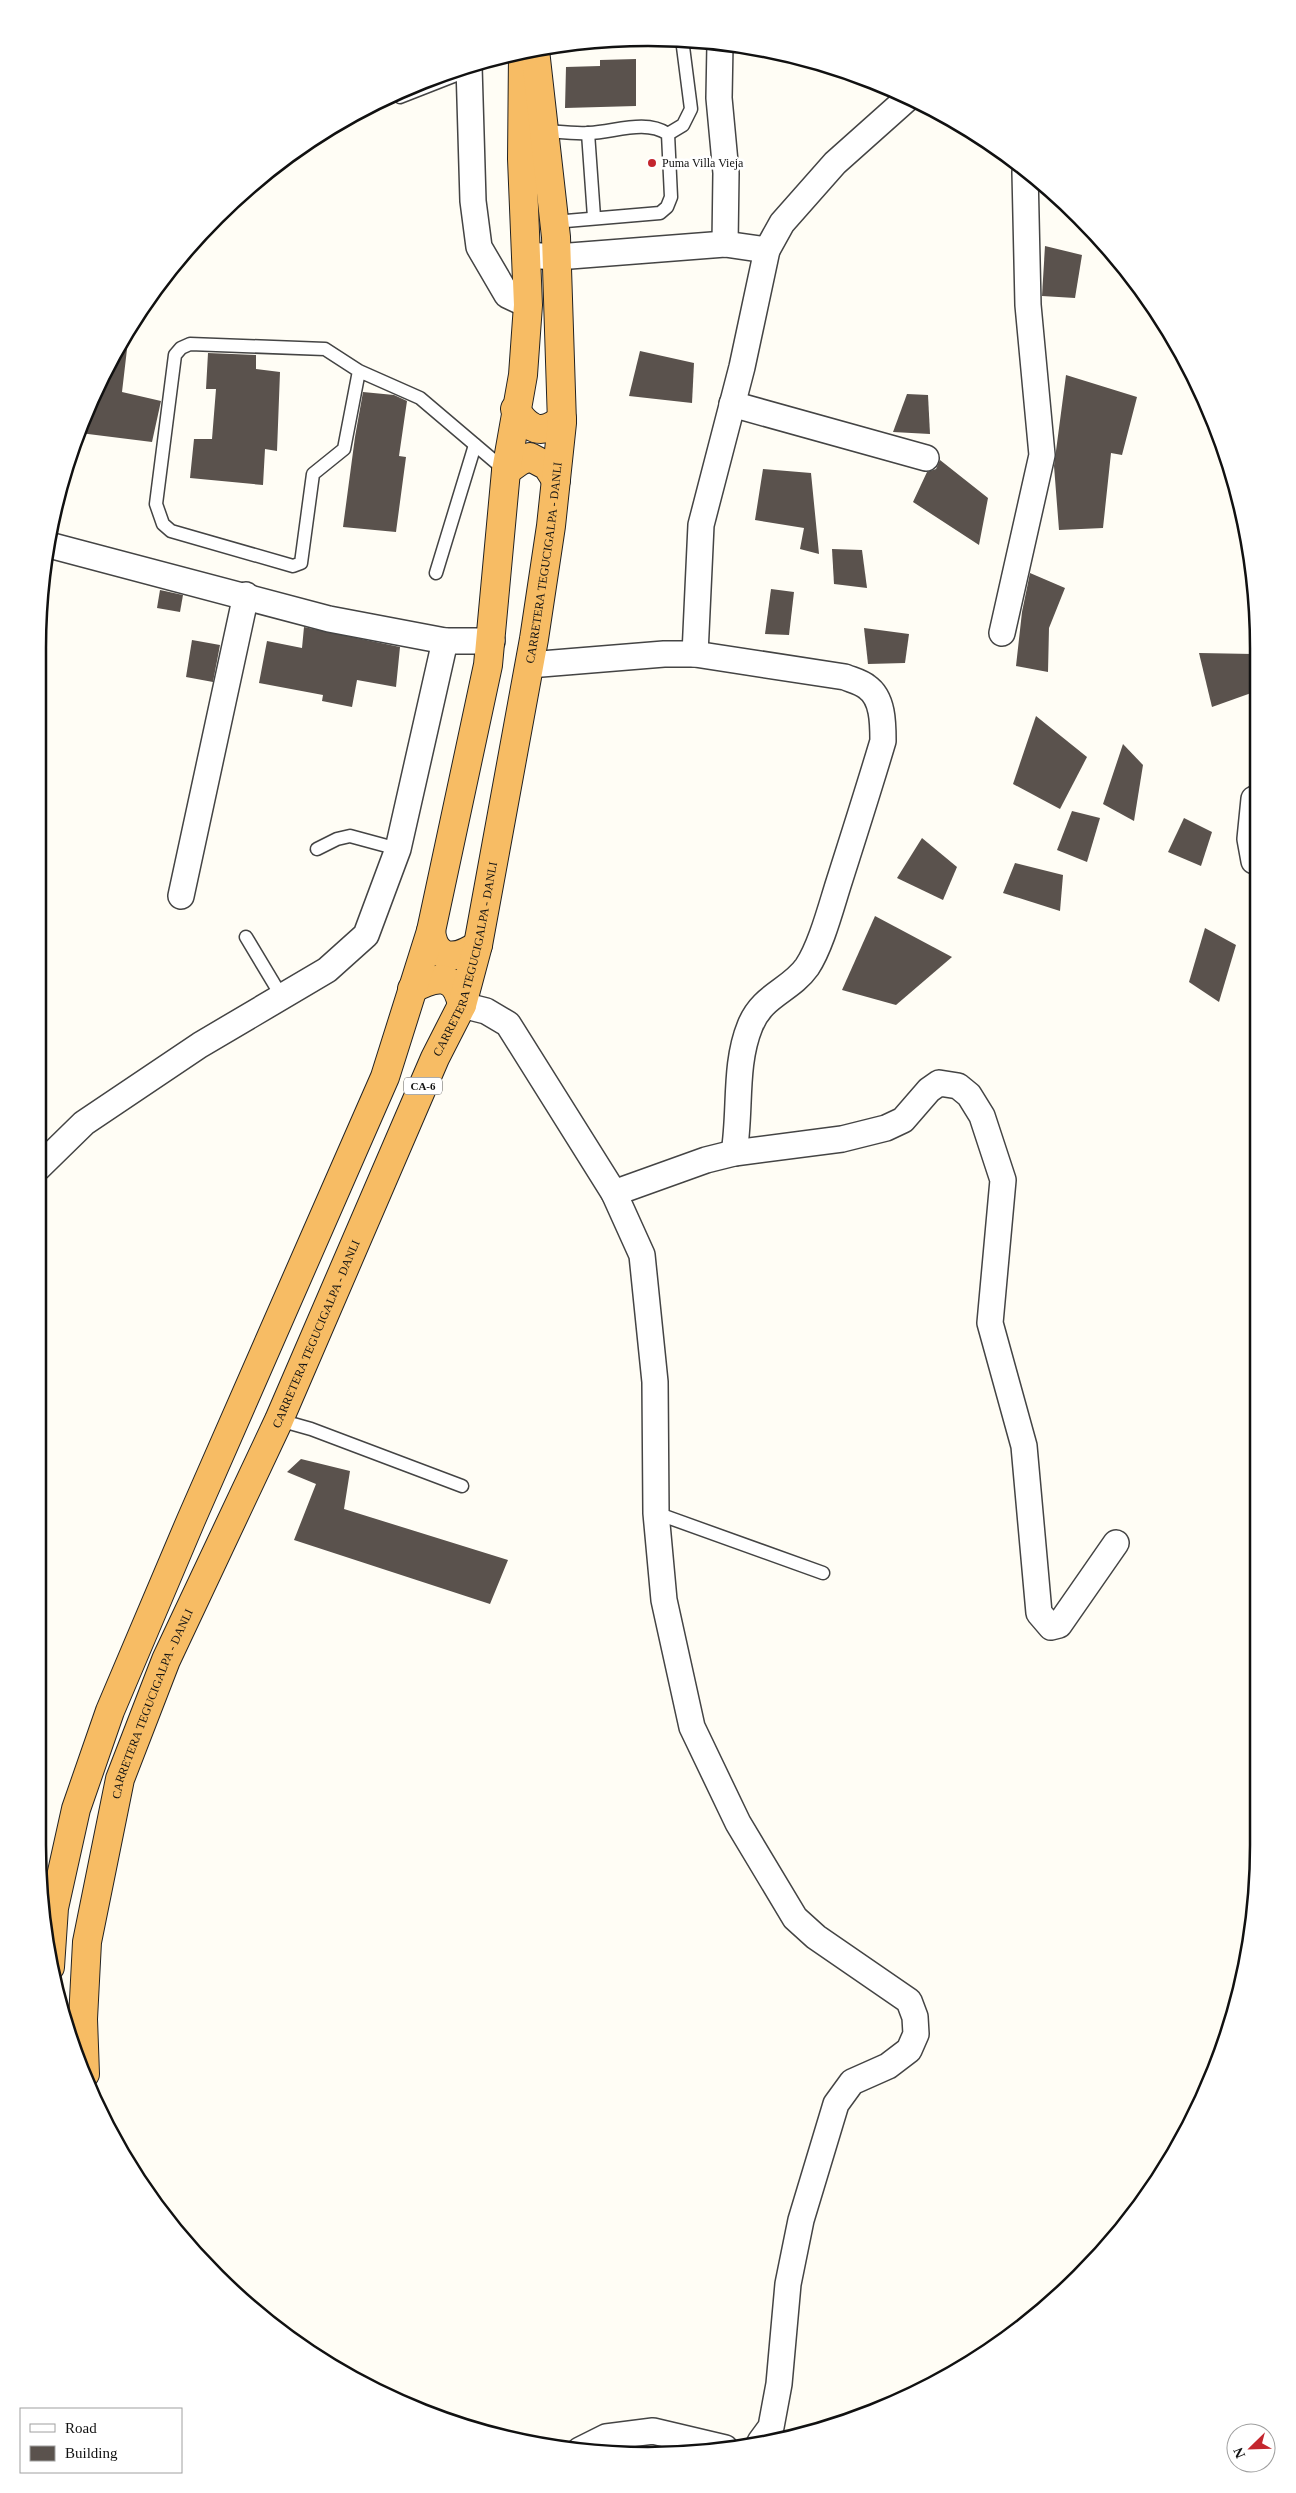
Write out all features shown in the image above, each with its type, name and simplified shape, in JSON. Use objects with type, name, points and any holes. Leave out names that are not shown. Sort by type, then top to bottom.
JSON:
[{"type":"highway","name":"CARRETERA TEGUCIGALPA - DANLI","points":[[84,2055],[83,2019],[88,1942],[120,1779],[166,1660],[279,1420],[435,1058],[462,1005],[478,946],[530,665],[551,526],[562,419],[557,257],[546,131],[536,57]]},
{"type":"highway","points":[[52,1932],[54,1908],[76,1809],[110,1711],[195,1511],[385,1077],[431,931],[492,641],[506,471],[515,409],[523,375],[528,305],[525,255],[523,60]]},
{"type":"highway","points":[[515,409],[523,421],[531,428],[538,429],[555,425],[562,419]]},
{"type":"highway","points":[[506,471],[520,461],[530,457],[547,466],[556,480]]},
{"type":"highway","points":[[431,931],[436,950],[444,954],[461,955],[478,946]]},
{"type":"highway","points":[[412,989],[427,981],[444,980],[453,984],[460,992],[462,1005]]},
{"type":"street","points":[[720,50],[719,98],[726,173],[725,244]]},
{"type":"street","points":[[469,74],[473,201],[479,247],[507,295],[528,305]]},
{"type":"street","points":[[695,654],[701,525],[732,404],[767,250],[782,223],[835,163],[902,103]]},
{"type":"street","points":[[1002,633],[1042,456],[1028,305],[1025,180]]},
{"type":"street","points":[[525,255],[557,257],[725,244],[767,250]]},
{"type":"street","points":[[732,404],[926,458]]},
{"type":"street","points":[[55,547],[329,619],[445,641],[492,641]]},
{"type":"street","points":[[181,896],[246,596]]},
{"type":"street","points":[[46,1160],[84,1123],[200,1045],[327,970],[366,934],[398,849],[445,641]]},
{"type":"street","points":[[530,665],[664,654],[695,654],[845,677],[867,687],[874,695],[882,711],[884,741],[826,925],[807,966],[791,982],[772,994],[750,1025],[742,1051],[738,1125],[734,1153]]},
{"type":"street","points":[[462,1005],[486,1011],[508,1024],[614,1193],[642,1255],[655,1382],[656,1512],[664,1600],[692,1727],[738,1823],[795,1918],[816,1937],[909,2001],[915,2017],[916,2034],[909,2050],[888,2066],[852,2082],[836,2104],[800,2220],[788,2284],[779,2384],[771,2427],[765,2435]]},
{"type":"street","points":[[614,1193],[706,1160],[734,1153],[842,1139],[886,1128],[903,1120],[929,1090],[939,1082],[958,1086],[969,1095],[982,1116],[1003,1180],[990,1324],[1024,1446],[1039,1613],[1051,1627],[1059,1626],[1116,1543]]},
{"type":"street","points":[[592,2444],[606,2437],[653,2431],[706,2444]]},
{"type":"lane","points":[[668,134],[683,125],[691,110],[683,48]]},
{"type":"lane","points":[[546,131],[588,133],[647,127],[660,129],[668,134]]},
{"type":"lane","points":[[588,133],[594,217]]},
{"type":"lane","points":[[554,222],[660,212],[667,207],[671,198],[668,134]]},
{"type":"lane","points":[[359,371],[344,449],[314,474],[301,563],[293,566],[171,530],[163,524],[156,504],[175,354],[181,348],[190,344],[325,349],[359,371],[420,398],[506,471]]},
{"type":"lane","points":[[436,573],[475,445]]},
{"type":"lane","points":[[317,849],[337,838],[350,836],[398,849]]},
{"type":"lane","points":[[246,937],[282,997]]},
{"type":"lane","points":[[279,1420],[311,1428],[462,1486]]},
{"type":"lane","points":[[656,1512],[823,1573]]},
{"type":"building","points":[[636,59],[636,106],[565,108],[566,67],[600,66],[600,60]]},
{"type":"building","points":[[1045,246],[1082,255],[1075,298],[1042,296]]},
{"type":"building","points":[[127,347],[122,392],[161,401],[152,442],[86,434],[108,382]]},
{"type":"building","points":[[640,351],[694,363],[692,403],[629,396]]},
{"type":"building","points":[[208,353],[256,355],[256,369],[280,372],[277,451],[265,449],[263,485],[190,478],[194,439],[212,439],[216,389],[206,389]]},
{"type":"building","points":[[1066,375],[1137,397],[1122,455],[1111,453],[1103,528],[1059,530],[1054,466]]},
{"type":"building","points":[[363,392],[394,395],[407,401],[399,456],[406,457],[396,532],[343,527]]},
{"type":"building","points":[[907,394],[928,395],[930,434],[893,432]]},
{"type":"building","points":[[940,460],[988,498],[979,545],[913,502],[927,472],[936,469]]},
{"type":"building","points":[[763,469],[811,473],[819,554],[800,549],[804,528],[755,520]]},
{"type":"building","points":[[832,549],[862,550],[867,588],[834,584]]},
{"type":"building","points":[[1030,573],[1065,588],[1049,628],[1048,672],[1016,666],[1022,612]]},
{"type":"building","points":[[771,589],[794,592],[789,635],[765,634]]},
{"type":"building","points":[[160,590],[183,595],[180,612],[157,608]]},
{"type":"building","points":[[304,627],[400,647],[396,687],[357,680],[352,707],[322,701],[323,695],[259,683],[267,641],[302,648]]},
{"type":"building","points":[[864,628],[909,634],[905,663],[868,664]]},
{"type":"building","points":[[192,640],[220,645],[213,682],[186,677]]},
{"type":"building","points":[[1199,653],[1250,654],[1250,693],[1212,707]]},
{"type":"building","points":[[1036,716],[1087,757],[1060,809],[1013,784]]},
{"type":"building","points":[[1123,744],[1143,765],[1134,821],[1103,804]]},
{"type":"building","points":[[1072,811],[1100,818],[1087,862],[1057,850]]},
{"type":"building","points":[[1184,818],[1212,832],[1201,866],[1168,852]]},
{"type":"building","points":[[922,838],[957,867],[943,900],[897,878]]},
{"type":"building","points":[[1015,863],[1063,875],[1060,911],[1003,893]]},
{"type":"building","points":[[875,916],[952,957],[896,1005],[842,990]]},
{"type":"building","points":[[1205,928],[1236,945],[1219,1002],[1189,982]]},
{"type":"building","points":[[301,1459],[350,1471],[344,1509],[508,1560],[490,1604],[294,1540],[316,1484],[287,1472]]},
{"type":"place","name":"Puma Villa Vieja","points":[[652,163]]}]
